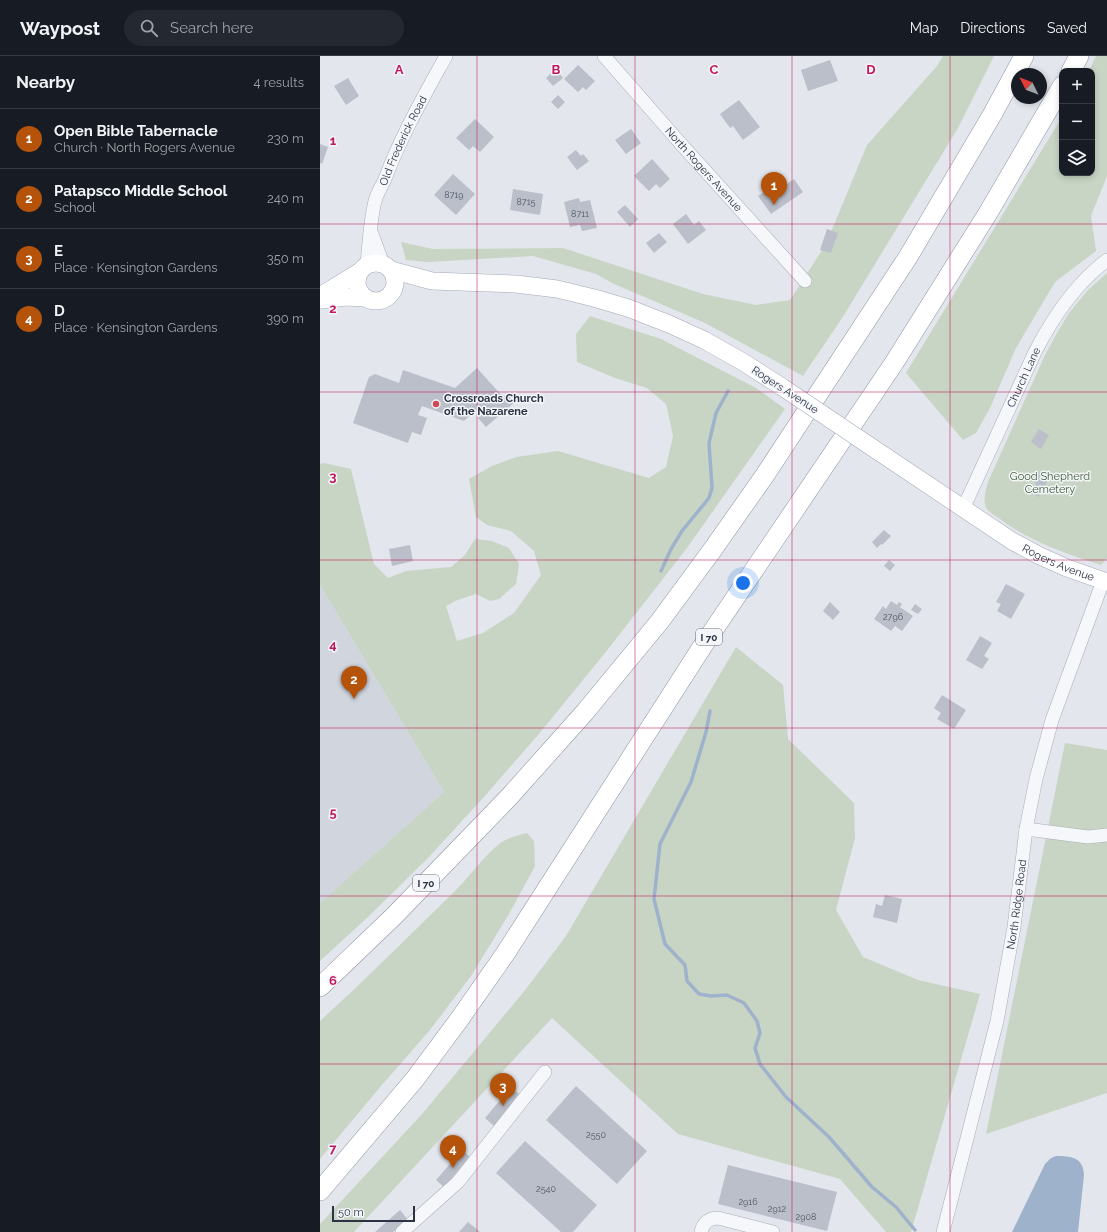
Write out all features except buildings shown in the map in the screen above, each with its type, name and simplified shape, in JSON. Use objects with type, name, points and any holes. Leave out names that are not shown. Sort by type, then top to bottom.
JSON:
[{"type":"highway","name":"I 70","points":[[322,985],[394,916],[510,796],[585,712],[660,621],[765,475],[903,264],[992,115],[1024,56]]},
{"type":"highway","points":[[1073,68],[1079,56]]},
{"type":"highway","name":"I 70","points":[[320,1188],[335,1174],[416,1080],[505,954],[702,647],[894,363],[980,225],[1059,91]]},
{"type":"highway","points":[[320,1192],[335,1174]]},
{"type":"main road","name":"Rogers Avenue","points":[[375,268],[432,281],[516,284],[557,290],[594,298],[628,308],[669,324],[704,340],[743,362],[1012,541],[1067,568],[1105,582]]},
{"type":"main road","points":[[375,268],[395,279],[394,289],[391,293],[378,301],[366,298],[360,293],[357,286],[357,279],[375,268]]},
{"type":"main road","points":[[320,296],[375,268]]},
{"type":"main road","name":"Rogers Avenue","points":[[391,293],[432,281]]},
{"type":"main road","points":[[320,300],[346,297],[366,298]]},
{"type":"street","name":"Old Frederick Road","points":[[375,268],[370,229],[375,200],[383,184],[393,157],[446,56]]},
{"type":"street","name":"North Rogers Avenue","points":[[604,56],[681,144],[805,280]]},
{"type":"street","name":"Church Lane","points":[[963,509],[1047,329],[1081,283],[1107,260]]},
{"type":"street","name":"North Ridge Road","points":[[943,1232],[997,1020],[1014,927],[1026,829],[1036,779],[1052,720],[1105,582]]},
{"type":"street","points":[[1026,829],[1088,837],[1107,835]]},
{"type":"street","points":[[402,1232],[458,1182],[545,1072]]},
{"type":"street","points":[[705,1226],[712,1218],[718,1218],[773,1232]]},
{"type":"shaded area","points":[[320,585],[444,792],[320,903]]},
{"type":"green space","points":[[943,56],[994,56],[958,128],[844,315],[803,376],[705,323],[612,283],[596,274],[533,256],[428,262],[406,260],[401,242],[433,249],[563,248],[703,294],[756,305],[790,300],[826,244],[867,145],[937,66]]},
{"type":"green space","points":[[1096,56],[1107,56],[1107,176],[1091,216],[1096,251],[1055,282],[1016,348],[990,408],[976,433],[963,440],[906,373],[1059,122],[1059,176],[1095,176],[1095,68],[1090,68]]},
{"type":"green space","name":"Good Shepherd Cemetery","points":[[1107,273],[1107,558],[1101,565],[1061,551],[1035,540],[1011,527],[987,509],[985,492],[988,482],[1045,355],[1057,333],[1069,313],[1088,290]]},
{"type":"green space","points":[[590,316],[661,339],[756,388],[785,409],[687,548],[605,653],[538,735],[429,857],[368,917],[320,961],[320,903],[444,792],[320,585],[320,464],[324,463],[351,469],[374,564],[388,578],[406,571],[451,567],[465,555],[475,539],[492,541],[509,548],[519,564],[516,584],[499,599],[490,601],[476,594],[455,601],[446,606],[457,641],[483,633],[514,613],[541,575],[534,551],[511,531],[487,525],[476,517],[469,479],[492,466],[516,457],[558,451],[649,478],[666,467],[673,436],[666,404],[647,388],[615,378],[577,362],[576,334]]},
{"type":"green space","points":[[736,647],[783,685],[788,739],[854,803],[855,838],[836,910],[863,957],[918,980],[980,994],[911,1232],[886,1232],[840,1179],[678,1134],[552,1018],[354,1232],[320,1232],[320,1224],[423,1113],[526,989],[566,936]]},
{"type":"green space","points":[[1065,743],[1107,750],[1107,1093],[986,1134]]},
{"type":"green space","points":[[527,833],[534,841],[535,866],[509,914],[471,976],[430,1030],[320,1159],[320,1021],[451,895],[492,850],[505,840]]},
{"type":"water","points":[[1056,1156],[1071,1157],[1079,1161],[1083,1169],[1084,1175],[1078,1232],[1012,1232],[1045,1164],[1051,1158]]},
{"type":"waterway","points":[[661,571],[671,549],[682,531],[709,498],[712,488],[709,443],[716,413],[728,391]]},
{"type":"waterway","points":[[710,711],[706,732],[691,782],[660,844],[654,899],[665,944],[685,965],[687,981],[699,994],[711,996],[727,995],[744,1003],[757,1021],[760,1033],[755,1048],[760,1064],[786,1097],[829,1137],[872,1187],[896,1207],[915,1230]]},
{"type":"place","name":"Open Bible Tabernacle","points":[[774,205]]},
{"type":"place","name":"Crossroads Church of the Nazarene","points":[[436,404]]},
{"type":"place","name":"Patapsco Middle School","points":[[354,699]]},
{"type":"place","name":"E","points":[[503,1106]]},
{"type":"place","name":"D","points":[[453,1168]]}]
